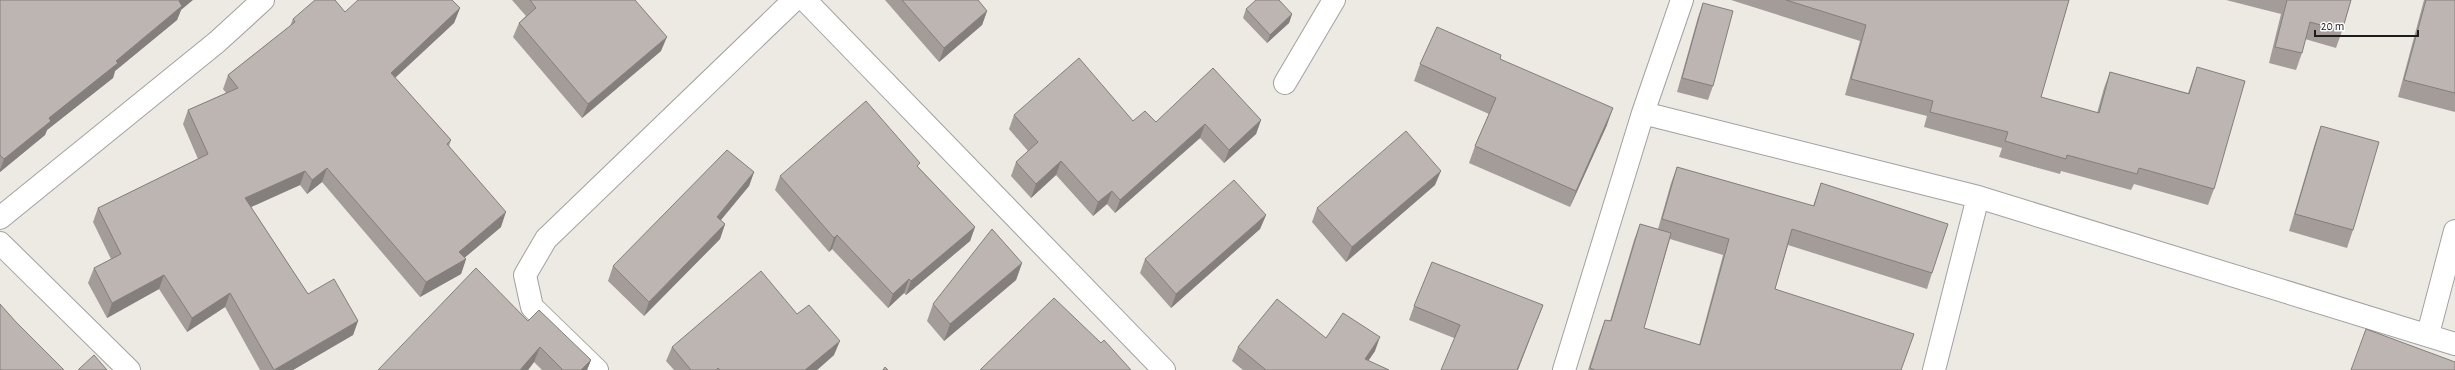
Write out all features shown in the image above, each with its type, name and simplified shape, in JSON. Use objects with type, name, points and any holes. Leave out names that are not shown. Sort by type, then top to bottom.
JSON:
[{"type":"street","points":[[0,218],[217,42],[263,0]]},
{"type":"street","points":[[596,370],[532,307],[525,275],[546,239],[794,0]]},
{"type":"street","points":[[804,0],[1164,370]]},
{"type":"street","points":[[1285,84],[1334,0]]},
{"type":"street","points":[[1564,370],[1643,113],[1682,0]]},
{"type":"street","points":[[1643,113],[1978,197],[2428,334],[2455,344]]},
{"type":"street","points":[[1934,370],[1978,197]]},
{"type":"street","points":[[2428,334],[2455,231]]},
{"type":"street","points":[[0,243],[129,370]]},
{"type":"building","points":[[0,0],[180,0],[179,1],[182,6],[116,61],[118,63],[49,118],[51,121],[4,159],[0,155]]},
{"type":"building","points":[[315,0],[335,0],[345,12],[358,0],[452,0],[460,8],[391,73],[451,140],[447,144],[506,212],[459,252],[466,259],[426,282],[327,168],[312,180],[305,171],[245,198],[308,294],[334,279],[358,321],[274,370],[230,293],[192,318],[164,275],[112,303],[94,268],[121,254],[98,208],[208,154],[188,110],[238,88],[228,75],[295,22],[293,19]]},
{"type":"building","points":[[530,0],[635,0],[667,37],[588,104],[519,23],[536,8]]},
{"type":"building","points":[[902,0],[978,0],[987,11],[944,48]]},
{"type":"building","points":[[1256,0],[1279,0],[1292,14],[1270,35],[1246,9]]},
{"type":"building","points":[[1786,0],[2069,0],[2041,97],[2099,113],[2110,72],[2189,94],[2197,67],[2245,81],[2214,189],[2139,168],[2137,174],[2067,155],[2066,159],[2005,141],[2008,132],[1930,112],[1933,101],[1851,79],[1866,25]]},
{"type":"building","points":[[2287,0],[2351,0],[2342,31],[2310,22],[2302,53],[2275,47]]},
{"type":"building","points":[[2426,0],[2455,0],[2455,93],[2404,80]]},
{"type":"building","points":[[1703,3],[1733,11],[1713,86],[1682,78]]},
{"type":"building","points":[[1437,27],[1501,55],[1500,59],[1613,108],[1576,191],[1475,146],[1496,98],[1420,64]]},
{"type":"building","points":[[1079,58],[1133,121],[1145,111],[1156,122],[1213,68],[1261,120],[1229,150],[1205,124],[1120,200],[1112,191],[1098,202],[1061,161],[1036,184],[1016,162],[1038,142],[1014,115]]},
{"type":"building","points":[[866,101],[920,163],[917,166],[975,227],[911,281],[909,279],[893,294],[837,235],[834,238],[780,176]]},
{"type":"building","points":[[2321,126],[2379,142],[2353,230],[2295,214]]},
{"type":"building","points":[[1406,131],[1441,171],[1352,247],[1317,208]]},
{"type":"building","points":[[727,150],[754,172],[717,217],[725,224],[649,302],[613,266]]},
{"type":"building","points":[[1677,167],[1814,206],[1821,183],[1948,224],[1932,273],[1792,229],[1775,289],[1914,334],[1901,370],[1595,370],[1590,368],[1605,320],[1611,321],[1640,224],[1671,233],[1644,328],[1700,345],[1729,239],[1662,219]]},
{"type":"building","points":[[1234,180],[1266,215],[1176,294],[1145,259]]},
{"type":"building","points":[[992,229],[1022,263],[950,324],[933,304]]},
{"type":"building","points":[[1432,262],[1543,305],[1517,370],[1441,370],[1460,325],[1414,306]]},
{"type":"building","points":[[476,268],[528,321],[539,310],[591,360],[581,370],[563,370],[540,347],[520,370],[378,370]]},
{"type":"building","points":[[761,271],[797,314],[809,305],[840,341],[805,370],[720,370],[718,368],[716,370],[691,370],[672,347]]},
{"type":"building","points":[[1054,298],[1101,343],[1104,340],[1131,370],[980,370]]},
{"type":"building","points":[[1277,299],[1326,338],[1343,313],[1380,337],[1365,359],[1389,370],[1266,370],[1238,347]]},
{"type":"building","points":[[0,304],[16,322],[64,370],[0,370]]},
{"type":"building","points":[[2366,329],[2455,362],[2455,370],[2351,370]]},
{"type":"building","points":[[94,355],[107,370],[78,370]]}]
